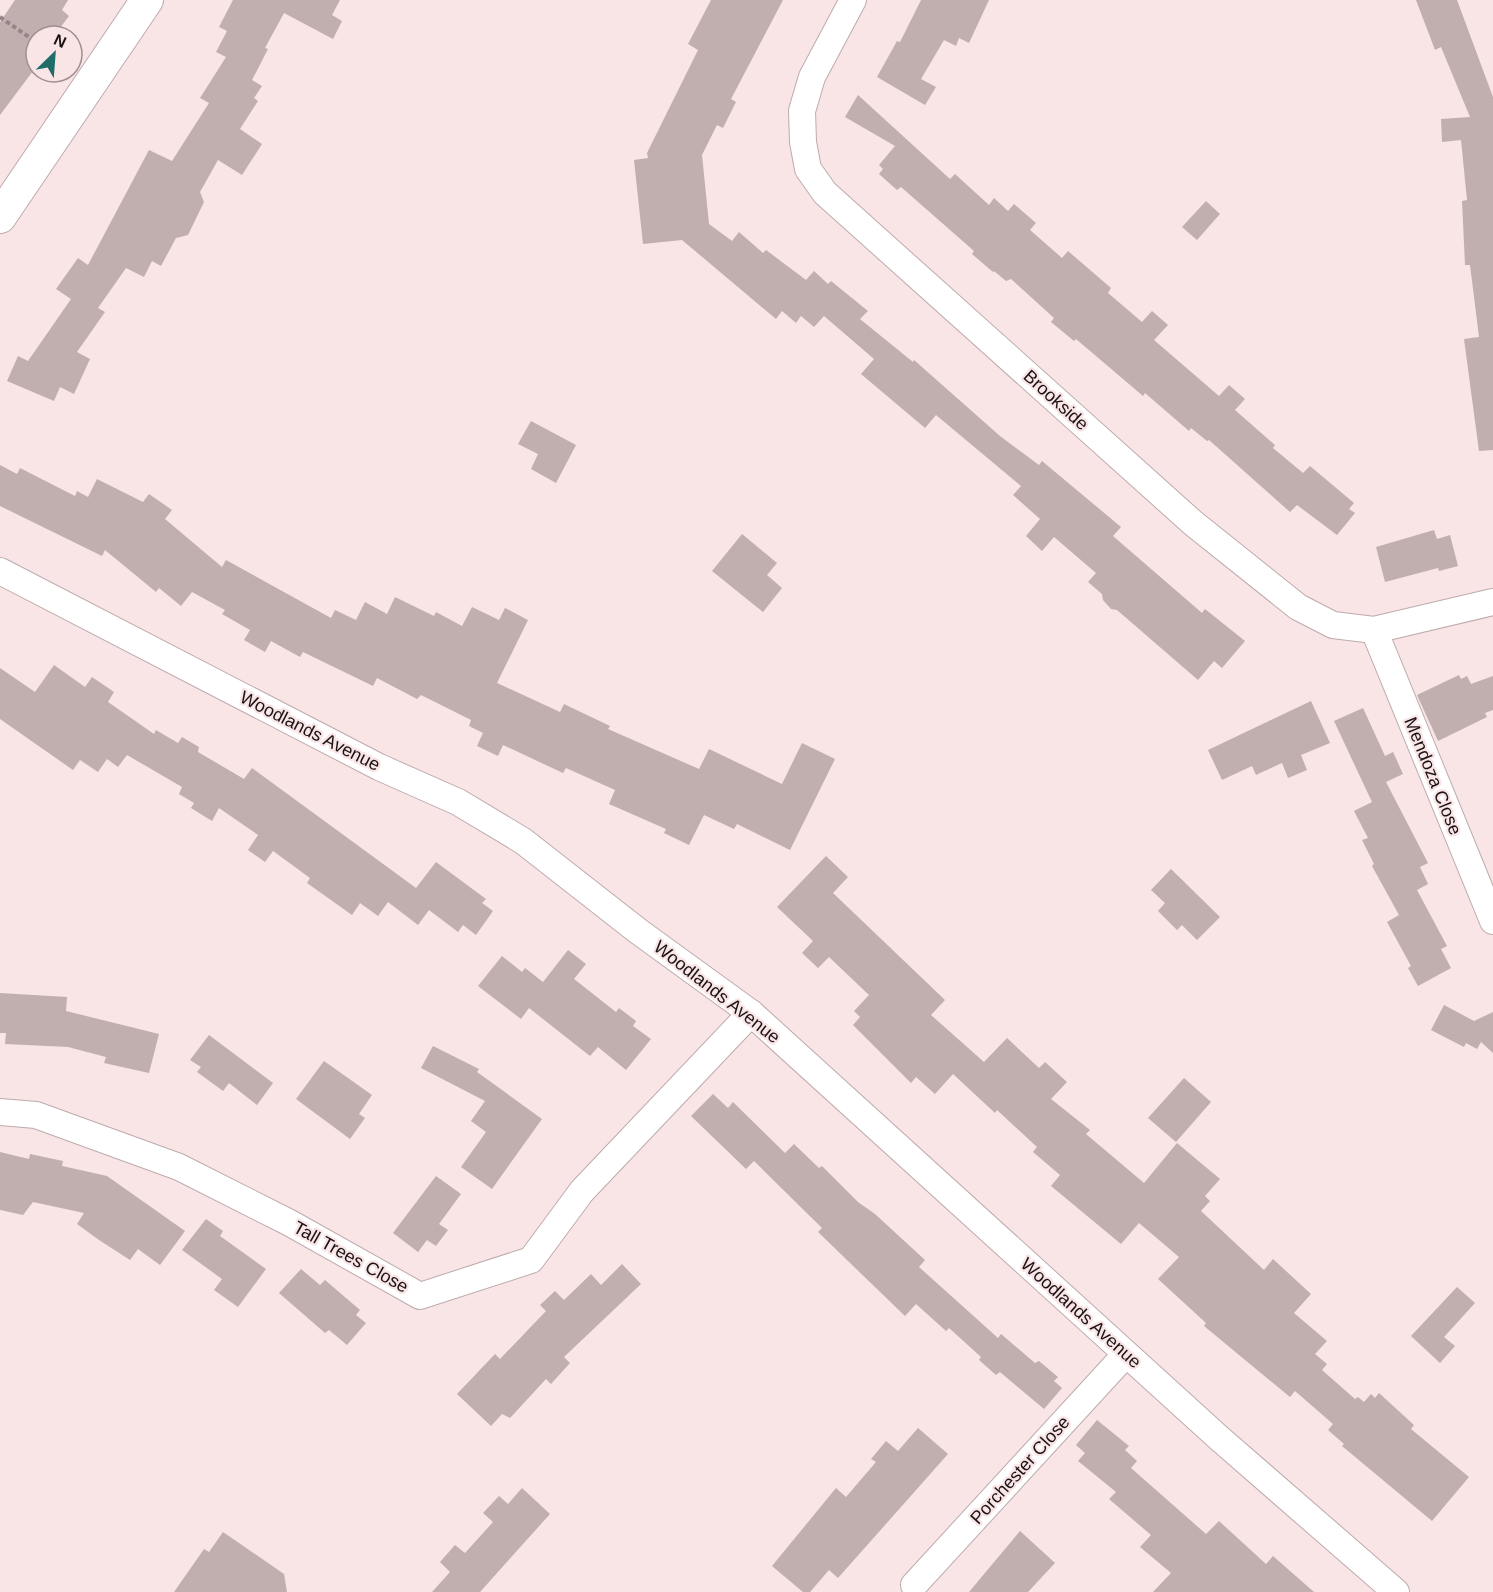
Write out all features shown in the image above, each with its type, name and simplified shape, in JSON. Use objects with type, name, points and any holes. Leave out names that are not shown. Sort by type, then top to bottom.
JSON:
[{"type":"street","points":[[0,217],[147,0]]},
{"type":"street","name":"Brookside","points":[[854,0],[812,77],[802,111],[803,142],[808,169],[825,193],[1193,523],[1298,607],[1333,625],[1374,630],[1493,602]]},
{"type":"street","name":"Woodlands Avenue","points":[[0,571],[379,767],[458,802],[523,841],[638,931],[751,1014],[1126,1354],[1396,1592]]},
{"type":"street","name":"Mendoza Close","points":[[1374,630],[1493,921]]},
{"type":"street","name":"Tall Trees Close","points":[[0,1112],[36,1115],[179,1167],[290,1222],[420,1296],[531,1260],[582,1191],[751,1014]]},
{"type":"street","name":"Porchester Close","points":[[914,1585],[1126,1354]]},
{"type":"path","points":[[0,17],[24,34]]},
{"type":"building","points":[[15,0],[68,0],[62,10],[69,16],[63,24],[24,24],[24,83],[0,115],[0,22]]},
{"type":"building","points":[[233,0],[340,0],[332,15],[342,21],[333,39],[284,13],[265,48],[268,49],[252,80],[262,86],[254,98],[258,101],[240,129],[262,144],[242,175],[218,160],[200,192],[204,202],[188,235],[176,238],[161,266],[152,261],[144,277],[126,268],[98,308],[105,312],[77,352],[90,359],[74,394],[60,387],[54,401],[7,381],[18,356],[28,361],[71,299],[56,289],[78,258],[88,265],[149,150],[172,161],[209,103],[200,98],[226,57],[216,52],[227,31],[219,27]]},
{"type":"building","points":[[711,0],[783,0],[731,99],[736,102],[723,128],[717,125],[702,155],[709,224],[732,241],[739,232],[763,253],[766,250],[806,280],[814,271],[828,284],[831,281],[868,311],[860,319],[913,362],[914,360],[1000,436],[1039,465],[1042,461],[1121,527],[1113,536],[1202,613],[1205,609],[1245,641],[1222,668],[1214,661],[1198,680],[1117,610],[1111,609],[1103,600],[1102,594],[1088,582],[1096,573],[1054,537],[1042,551],[1026,536],[1040,519],[1013,495],[1021,486],[936,415],[925,428],[861,374],[874,359],[824,316],[814,327],[801,316],[796,323],[782,311],[776,319],[682,240],[643,244],[634,160],[648,158],[647,153],[698,50],[688,44]]},
{"type":"building","points":[[921,0],[989,0],[969,43],[959,38],[956,46],[944,40],[921,79],[936,87],[925,105],[877,77],[897,41],[900,42]]},
{"type":"building","points":[[1416,0],[1457,0],[1493,97],[1493,450],[1479,451],[1464,339],[1479,337],[1470,265],[1465,265],[1462,201],[1467,200],[1461,140],[1442,142],[1441,119],[1470,117],[1441,47],[1435,50]]},
{"type":"building","points":[[858,95],[950,179],[955,174],[989,205],[994,198],[1008,211],[1014,204],[1036,223],[1030,230],[1062,258],[1068,251],[1111,288],[1108,293],[1142,322],[1152,311],[1168,325],[1154,340],[1219,396],[1229,385],[1245,399],[1235,410],[1275,445],[1273,448],[1303,473],[1310,466],[1354,503],[1349,509],[1355,513],[1337,535],[1297,505],[1290,512],[1209,440],[1207,441],[1191,428],[1189,431],[1145,393],[1143,396],[1076,339],[1074,341],[1051,322],[1054,318],[1011,279],[1006,281],[993,272],[972,254],[974,251],[901,187],[897,190],[879,174],[883,169],[879,165],[895,146],[845,117]]},
{"type":"building","points":[[1206,201],[1220,214],[1197,240],[1182,227]]},
{"type":"building","points":[[531,421],[576,445],[556,483],[531,469],[538,454],[518,444]]},
{"type":"building","points":[[0,465],[17,474],[20,468],[75,496],[77,491],[88,497],[97,479],[143,502],[149,494],[172,510],[165,519],[222,567],[226,560],[331,618],[335,610],[356,620],[365,602],[387,614],[395,597],[434,616],[436,612],[462,626],[472,607],[499,620],[505,608],[528,620],[497,683],[560,712],[564,704],[610,726],[608,729],[699,769],[709,749],[782,784],[802,743],[835,759],[790,850],[737,824],[734,829],[704,815],[689,845],[664,833],[666,829],[609,804],[615,790],[566,768],[563,773],[503,745],[498,756],[477,746],[483,733],[469,726],[471,720],[421,695],[417,699],[377,678],[373,686],[303,652],[300,657],[271,641],[265,652],[244,640],[250,630],[222,614],[225,610],[192,592],[181,606],[159,588],[156,592],[105,550],[102,556],[0,506]]},
{"type":"building","points":[[1434,530],[1437,539],[1450,535],[1458,566],[1439,571],[1438,568],[1385,582],[1376,547]]},
{"type":"building","points":[[742,534],[777,563],[767,575],[782,588],[763,612],[712,571]]},
{"type":"building","points":[[54,665],[85,687],[92,677],[114,692],[108,702],[154,734],[156,730],[178,743],[182,737],[199,747],[198,752],[244,779],[252,768],[416,888],[436,862],[486,899],[482,903],[493,911],[476,935],[463,925],[458,932],[429,910],[418,925],[388,902],[378,916],[360,903],[352,915],[307,883],[310,878],[273,851],[265,862],[248,850],[258,835],[219,808],[212,821],[191,808],[194,803],[179,794],[182,787],[127,755],[118,767],[107,759],[98,772],[80,760],[73,770],[0,719],[0,668],[35,692]]},
{"type":"building","points":[[1459,675],[1461,679],[1467,676],[1471,684],[1493,676],[1493,710],[1485,713],[1487,717],[1438,741],[1417,695]]},
{"type":"building","points":[[1311,701],[1330,743],[1301,755],[1307,770],[1288,778],[1282,763],[1256,775],[1252,766],[1222,780],[1208,750]]},
{"type":"building","points":[[1363,708],[1385,756],[1393,752],[1403,774],[1386,782],[1428,863],[1420,867],[1428,884],[1417,890],[1447,946],[1441,949],[1451,968],[1418,986],[1408,968],[1411,966],[1387,922],[1399,915],[1372,866],[1374,864],[1362,840],[1368,838],[1354,811],[1372,802],[1334,721]]},
{"type":"building","points":[[826,856],[848,877],[833,893],[945,1000],[931,1015],[984,1062],[1007,1038],[1039,1068],[1045,1062],[1067,1082],[1051,1099],[1090,1130],[1086,1134],[1144,1183],[1177,1143],[1220,1179],[1205,1196],[1210,1201],[1201,1211],[1264,1270],[1273,1259],[1311,1294],[1294,1313],[1327,1341],[1315,1354],[1327,1364],[1322,1370],[1355,1399],[1358,1397],[1364,1402],[1371,1394],[1375,1398],[1379,1393],[1414,1425],[1411,1429],[1469,1477],[1432,1521],[1342,1446],[1344,1444],[1328,1430],[1333,1424],[1295,1391],[1290,1397],[1204,1326],[1206,1323],[1158,1279],[1179,1257],[1139,1223],[1121,1244],[1051,1186],[1060,1175],[1033,1152],[1037,1147],[997,1110],[995,1113],[953,1074],[935,1094],[916,1077],[911,1083],[853,1025],[860,1017],[854,1011],[869,995],[829,957],[818,968],[802,953],[813,941],[777,907]]},
{"type":"building","points":[[1171,869],[1220,917],[1197,940],[1182,925],[1177,930],[1158,911],[1165,903],[1151,890]]},
{"type":"building","points":[[568,950],[586,964],[574,979],[616,1012],[619,1008],[636,1021],[633,1026],[651,1039],[626,1070],[598,1047],[590,1056],[529,1008],[521,1019],[478,986],[502,956],[522,972],[525,968],[543,982]]},
{"type":"building","points":[[0,993],[67,997],[66,1011],[159,1034],[149,1073],[104,1063],[106,1057],[68,1047],[5,1044],[6,1033],[0,1033]]},
{"type":"building","points":[[1444,1005],[1474,1021],[1493,1012],[1493,1053],[1481,1042],[1477,1049],[1466,1043],[1464,1047],[1431,1030]]},
{"type":"building","points":[[209,1035],[273,1083],[257,1105],[229,1083],[223,1091],[197,1072],[201,1067],[190,1060]]},
{"type":"building","points":[[433,1046],[479,1069],[477,1072],[542,1119],[492,1189],[461,1167],[486,1132],[471,1121],[485,1101],[421,1068]]},
{"type":"building","points":[[324,1061],[372,1095],[359,1114],[365,1118],[350,1139],[296,1099]]},
{"type":"building","points":[[1184,1078],[1211,1102],[1176,1142],[1148,1118]]},
{"type":"building","points":[[713,1094],[728,1108],[733,1102],[785,1153],[794,1144],[819,1168],[822,1166],[858,1202],[875,1214],[925,1260],[919,1267],[998,1338],[1001,1334],[1035,1363],[1039,1361],[1058,1377],[1054,1381],[1062,1388],[1044,1409],[1000,1372],[996,1375],[979,1360],[981,1357],[949,1328],[946,1331],[916,1304],[905,1316],[818,1232],[822,1228],[754,1161],[746,1169],[691,1116]]},
{"type":"building","points":[[0,1152],[29,1159],[30,1154],[63,1161],[62,1166],[107,1176],[185,1231],[160,1265],[138,1249],[130,1260],[99,1240],[77,1224],[84,1213],[33,1202],[23,1215],[0,1210]]},
{"type":"building","points":[[436,1176],[461,1194],[439,1224],[448,1230],[436,1246],[427,1240],[418,1252],[393,1233]]},
{"type":"building","points":[[206,1219],[223,1231],[220,1236],[266,1269],[238,1307],[214,1290],[222,1279],[182,1250]]},
{"type":"building","points":[[622,1264],[641,1284],[564,1357],[570,1363],[551,1384],[546,1379],[510,1418],[502,1414],[491,1426],[457,1394],[495,1354],[500,1359],[546,1311],[540,1305],[555,1291],[564,1300],[591,1274],[601,1285]]},
{"type":"building","points":[[301,1269],[320,1285],[325,1280],[360,1310],[356,1315],[366,1323],[347,1345],[329,1330],[325,1333],[279,1293]]},
{"type":"building","points":[[1457,1287],[1475,1303],[1444,1337],[1455,1346],[1440,1363],[1411,1336]]},
{"type":"building","points":[[1097,1420],[1129,1446],[1125,1450],[1137,1461],[1131,1468],[1206,1534],[1219,1521],[1266,1564],[1273,1556],[1314,1592],[1153,1592],[1171,1573],[1140,1547],[1151,1535],[1109,1499],[1116,1492],[1078,1461],[1085,1453],[1076,1445]]},
{"type":"building","points":[[918,1428],[948,1454],[838,1578],[829,1570],[810,1592],[803,1592],[772,1566],[836,1488],[846,1497],[876,1462],[871,1459],[886,1441],[898,1451]]},
{"type":"building","points":[[522,1488],[550,1514],[480,1592],[432,1592],[450,1572],[440,1562],[455,1545],[465,1553],[493,1522],[483,1513],[499,1496],[508,1504]]},
{"type":"building","points":[[1020,1531],[1055,1563],[1028,1592],[969,1592]]},
{"type":"building","points":[[223,1532],[284,1574],[287,1592],[174,1592],[204,1549],[209,1552]]}]
